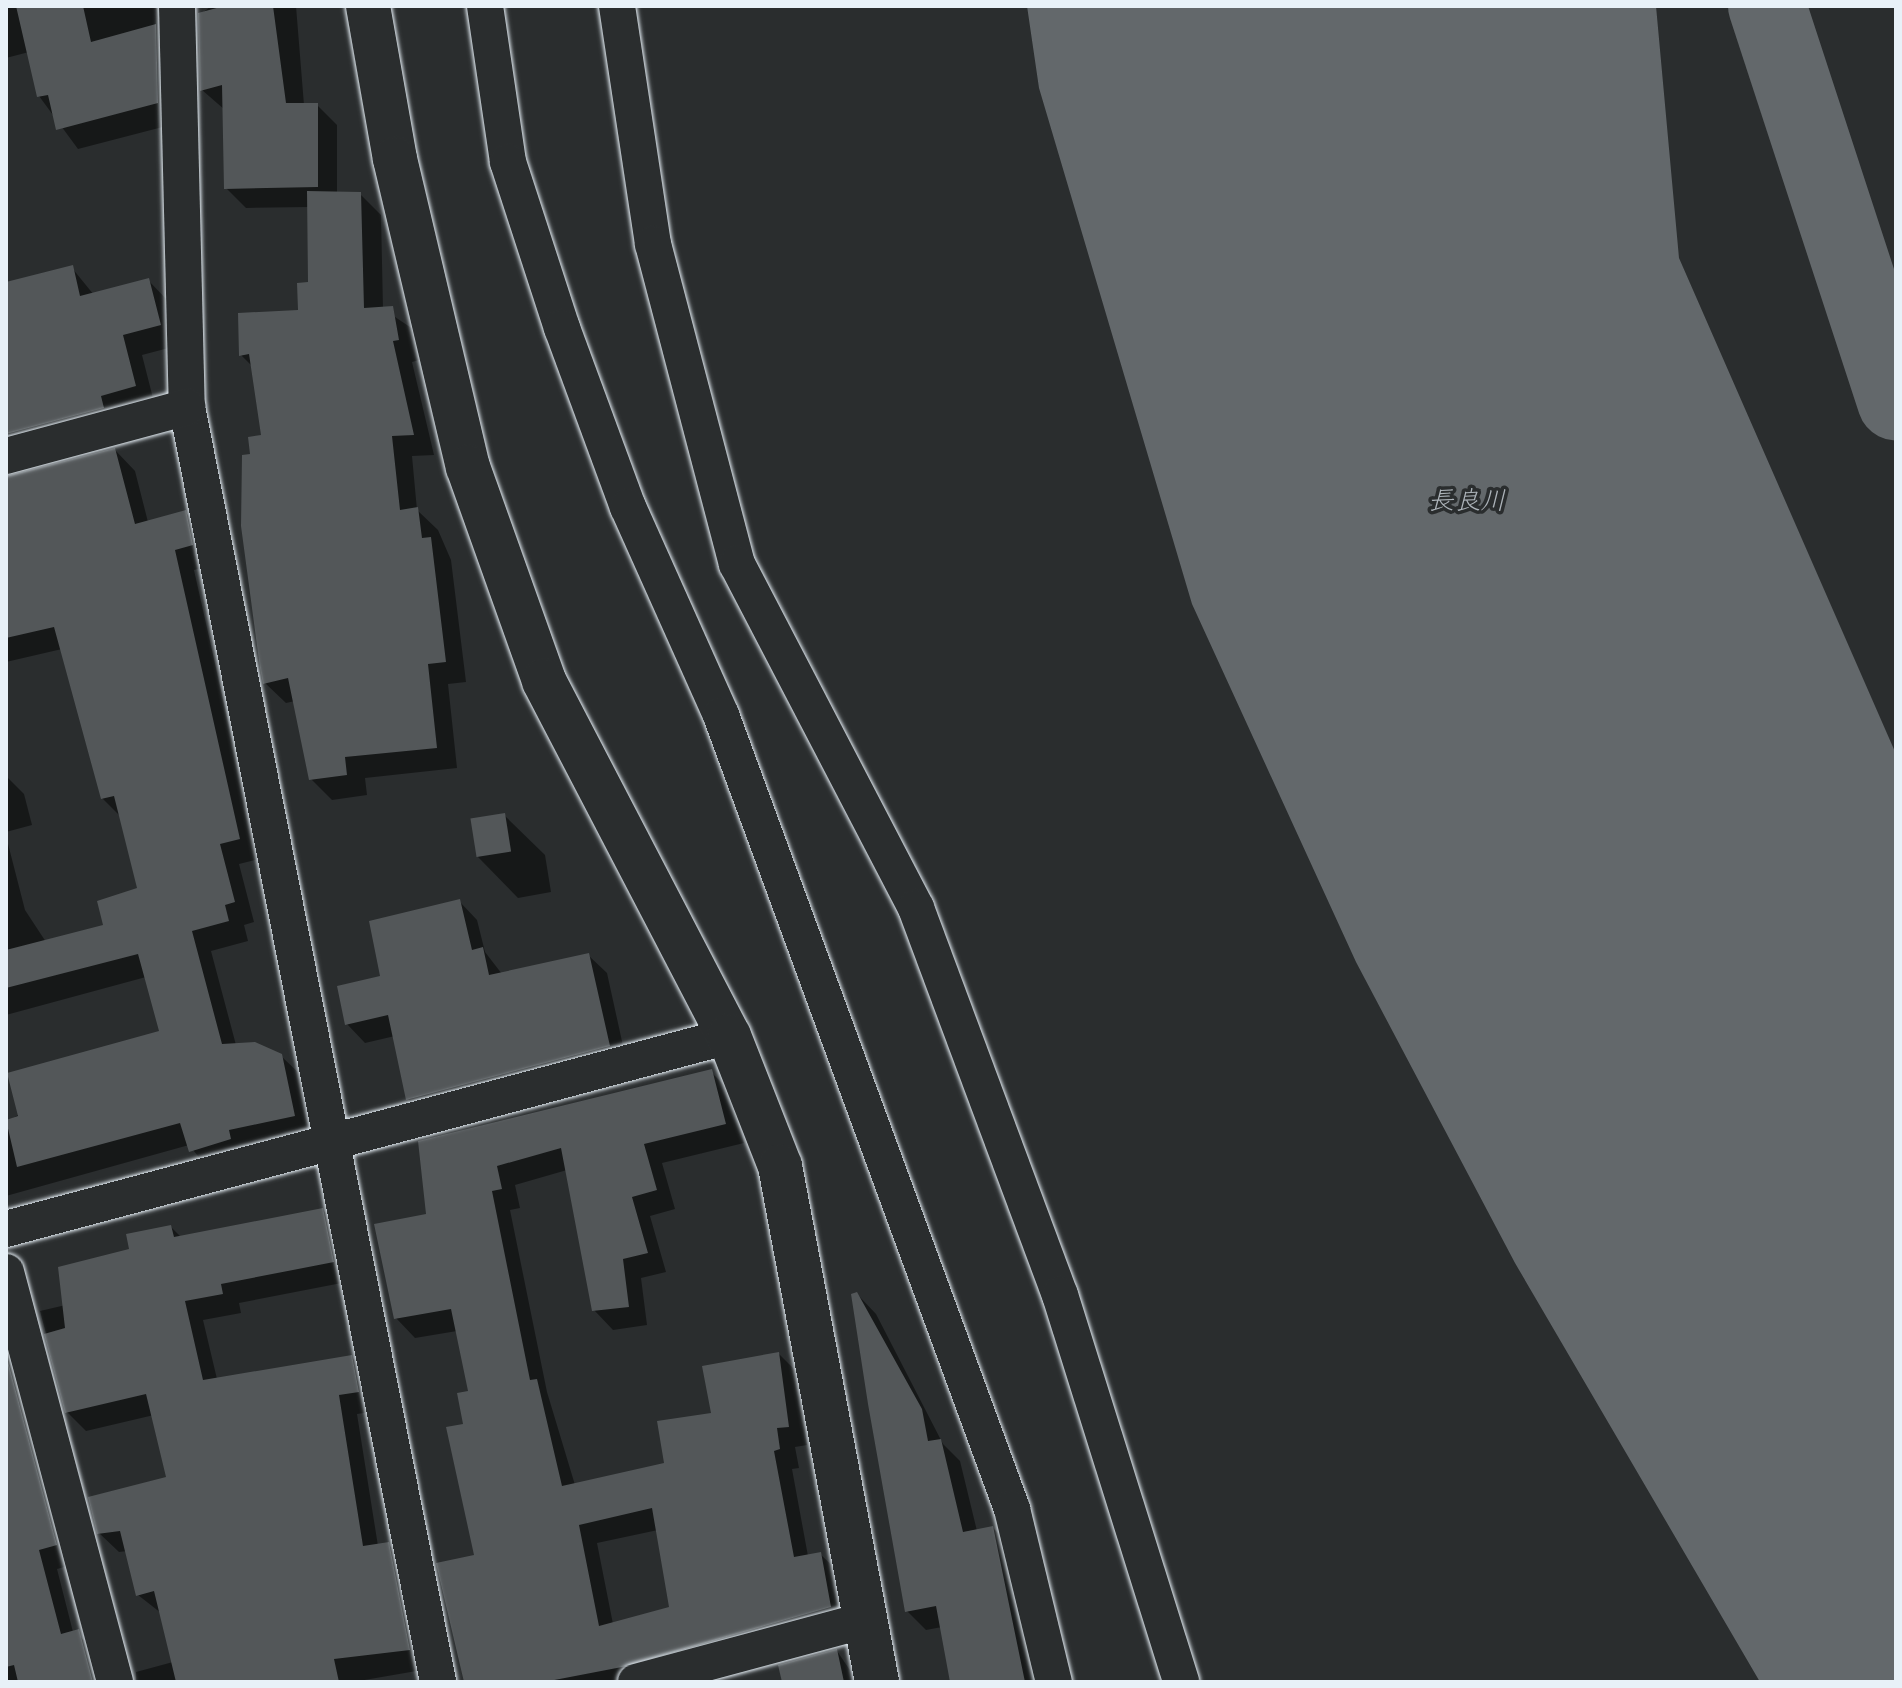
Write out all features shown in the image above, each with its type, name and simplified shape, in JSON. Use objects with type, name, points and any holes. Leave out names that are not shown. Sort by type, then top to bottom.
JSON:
[{"type":"street","points":[[177,6],[187,407],[327,1146],[438,1682]]},
{"type":"street","points":[[368,6],[395,159],[468,467],[544,681],[729,1036],[780,1166],[802,1258],[877,1682]]},
{"type":"street","points":[[485,6],[508,162],[562,328],[628,507],[721,715],[1012,1509],[1054,1682]]},
{"type":"street","points":[[617,6],[653,244],[737,564],[916,908],[1060,1295],[1181,1682]]},
{"type":"street","points":[[6,456],[187,407]]},
{"type":"street","points":[[6,1229],[327,1146],[729,1036]]},
{"type":"street","points":[[6,1272],[115,1682]]},
{"type":"street","points":[[636,1682],[865,1620]]},
{"type":"water","name":"長良川","points":[[1027,6],[1656,6],[1679,258],[1896,754],[1896,1682],[1760,1682],[1515,1263],[1356,962],[1192,604],[1039,88]]},
{"type":"building","points":[[16,6],[83,6],[91,42],[156,24],[158,103],[56,130],[48,95],[37,97]]},
{"type":"building","points":[[224,6],[273,6],[286,103],[318,103],[318,187],[224,189],[222,85],[200,91],[198,13]]},
{"type":"building","points":[[307,191],[361,192],[364,308],[393,306],[399,340],[393,341],[414,435],[392,436],[400,510],[418,507],[422,538],[431,537],[446,662],[428,664],[437,748],[345,757],[347,775],[309,780],[288,678],[263,684],[260,668],[241,526],[242,455],[250,454],[248,437],[261,435],[249,354],[239,356],[238,313],[298,310],[297,283],[308,282]]},
{"type":"building","points":[[73,265],[80,296],[149,278],[161,325],[123,335],[136,386],[101,396],[104,408],[6,434],[6,282]]},
{"type":"building","points":[[115,448],[135,524],[186,510],[193,545],[175,550],[240,839],[220,844],[235,902],[225,905],[229,921],[192,931],[222,1044],[255,1042],[282,1054],[295,1116],[229,1130],[231,1139],[189,1152],[180,1123],[17,1167],[6,1120],[18,1116],[7,1073],[159,1031],[138,954],[6,988],[6,950],[103,925],[97,901],[137,888],[114,796],[101,799],[54,627],[6,638],[6,476]]},
{"type":"building","points":[[505,813],[511,852],[477,857],[470,818]]},
{"type":"building","points":[[460,899],[472,950],[483,947],[489,975],[589,953],[610,1046],[406,1100],[388,1015],[345,1025],[337,986],[380,976],[369,921]]},
{"type":"building","points":[[712,1069],[726,1124],[644,1144],[657,1190],[632,1197],[648,1253],[623,1259],[629,1307],[592,1311],[561,1148],[497,1166],[502,1189],[492,1191],[530,1380],[537,1379],[562,1486],[664,1463],[657,1421],[711,1413],[702,1366],[779,1352],[789,1427],[777,1428],[780,1449],[774,1451],[794,1557],[821,1552],[831,1607],[622,1667],[544,1682],[464,1682],[436,1563],[474,1555],[446,1427],[463,1424],[457,1393],[468,1391],[451,1309],[394,1319],[374,1224],[426,1214],[418,1141]],"holes":[[[652,1508],[669,1607],[599,1626],[579,1525]]]},
{"type":"building","points":[[323,1208],[334,1262],[221,1284],[223,1294],[185,1301],[203,1380],[352,1355],[359,1392],[339,1395],[363,1546],[389,1542],[410,1650],[334,1659],[339,1682],[176,1682],[154,1591],[136,1596],[120,1531],[97,1534],[88,1497],[166,1477],[146,1394],[65,1413],[44,1334],[65,1328],[58,1267],[129,1249],[126,1234],[171,1225],[174,1237]]},
{"type":"building","points":[[857,1292],[922,1409],[928,1441],[941,1439],[963,1532],[993,1526],[1025,1682],[950,1682],[936,1606],[905,1612],[851,1294]]},
{"type":"building","points":[[6,1354],[57,1545],[39,1550],[61,1634],[79,1629],[93,1682],[18,1682],[14,1665],[6,1667]]},
{"type":"building","points":[[837,1649],[844,1682],[782,1682],[778,1665]]},
{"type":"waterway","name":"長良川","points":[[1767,6],[1896,401]]}]
